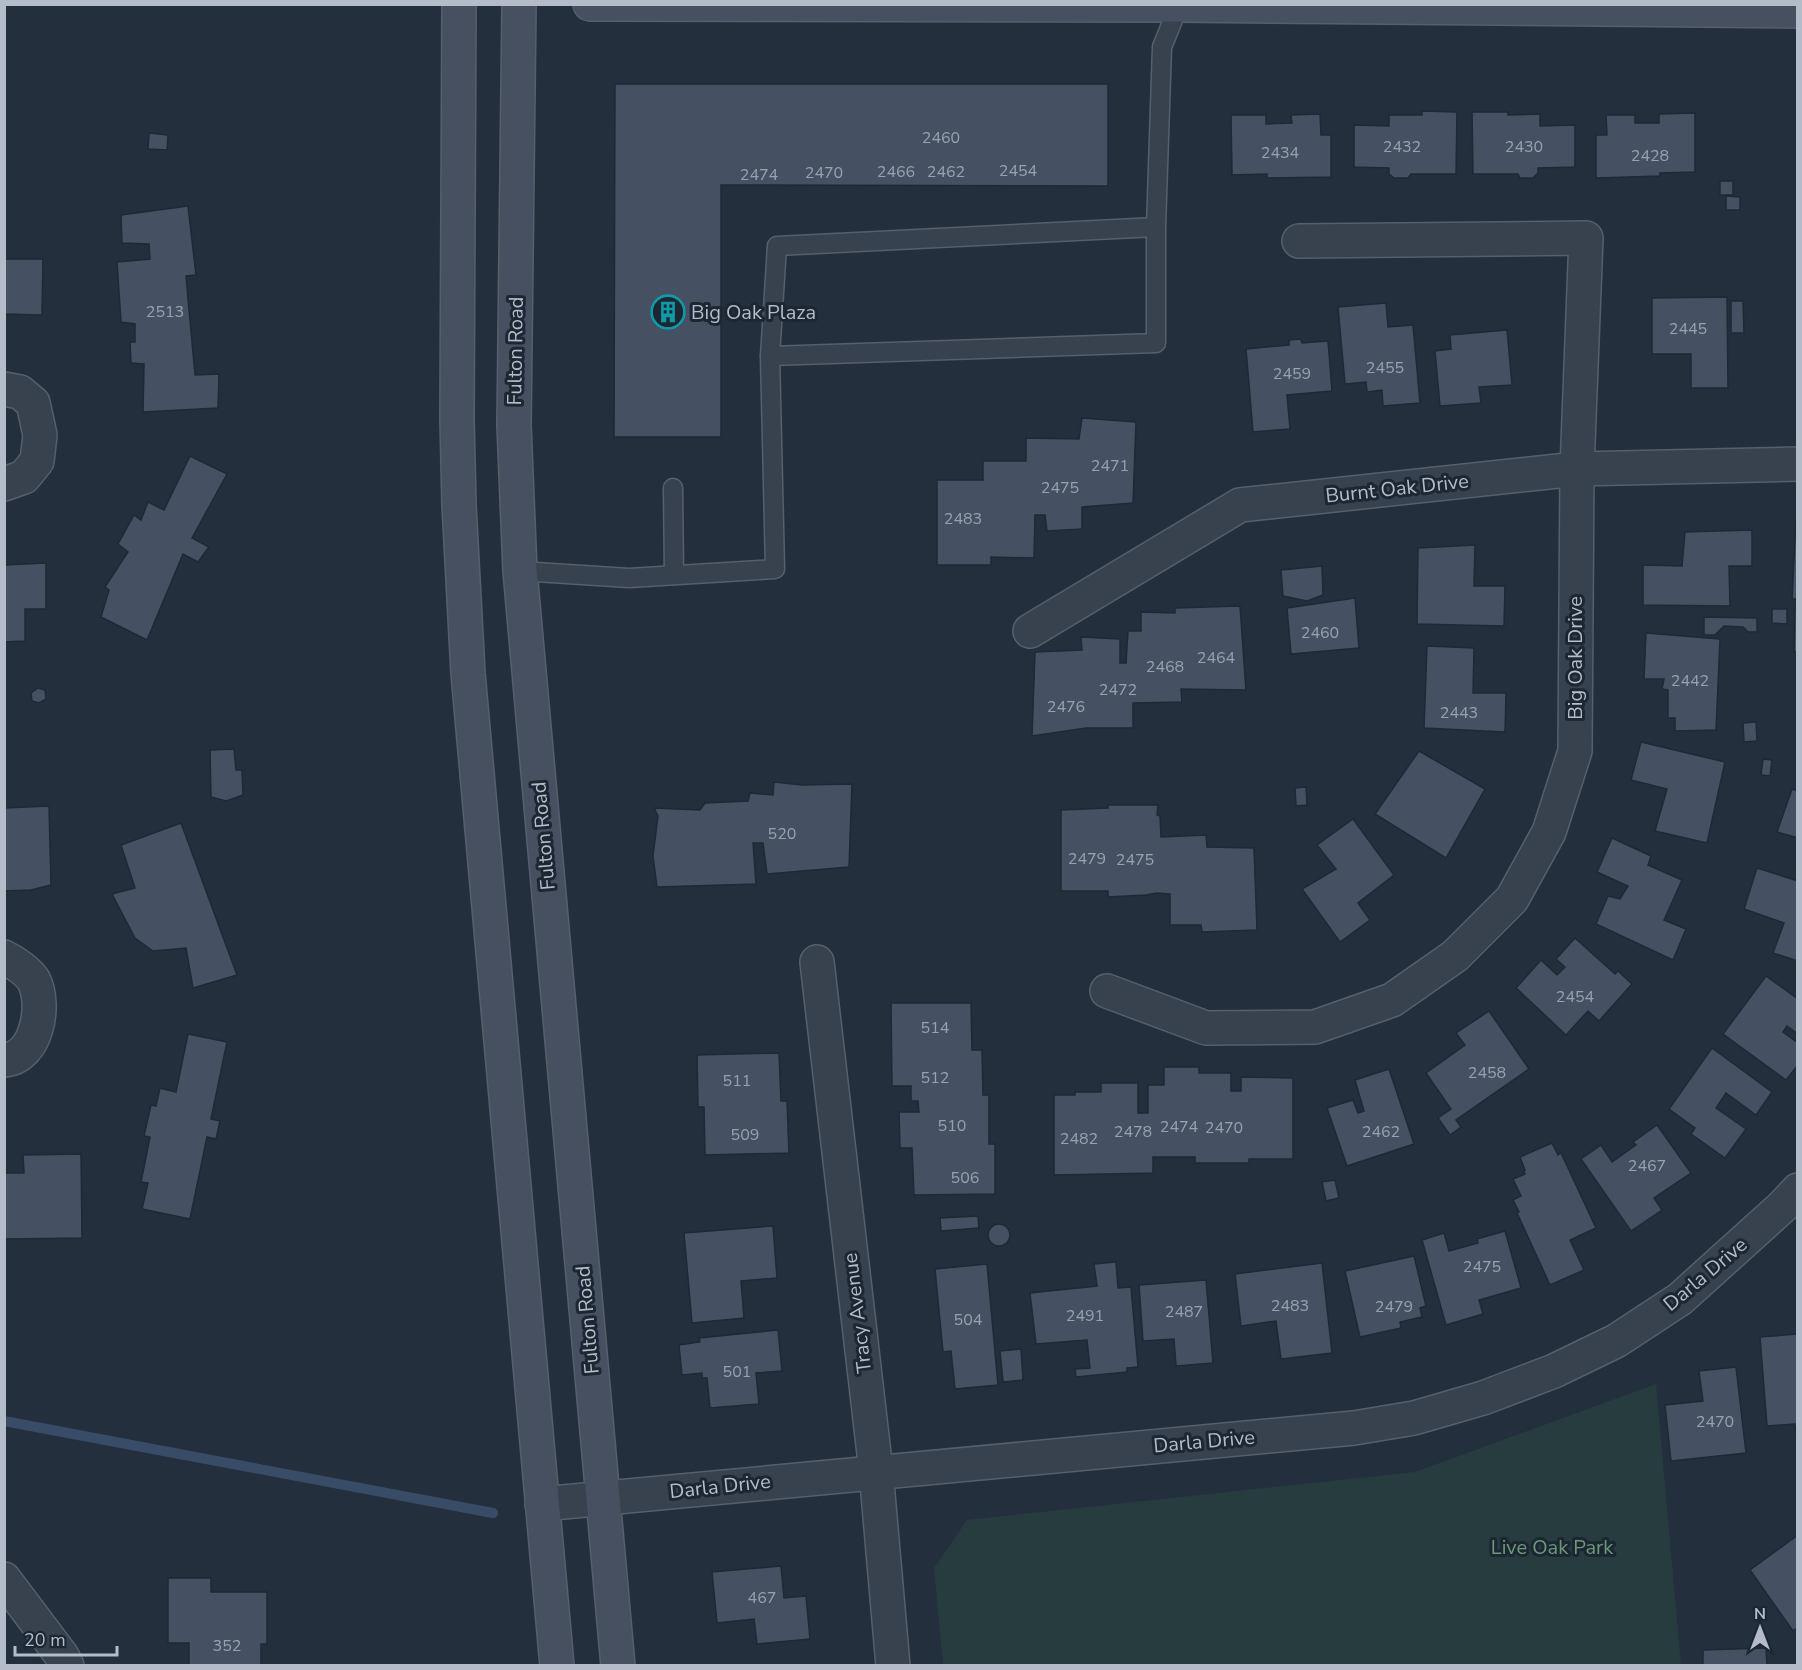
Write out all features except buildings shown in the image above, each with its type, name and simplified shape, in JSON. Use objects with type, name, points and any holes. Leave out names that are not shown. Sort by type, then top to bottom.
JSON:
[{"type":"main road","points":[[459,4],[457,363],[462,576],[468,673],[557,1665]]},
{"type":"main road","name":"Fulton Road","points":[[519,4],[514,425],[520,572],[618,1665]]},
{"type":"main road","points":[[590,4],[1179,5],[1797,11]]},
{"type":"street","name":"Big Oak Drive","points":[[1107,991],[1206,1028],[1315,1028],[1392,1000],[1455,956],[1512,899],[1549,832],[1575,751],[1577,469],[1586,238],[1299,241]]},
{"type":"street","points":[[4,389],[20,392],[33,403],[40,435],[37,461],[24,477],[4,484]]},
{"type":"street","name":"Burnt Oak Drive","points":[[1030,631],[1240,505],[1577,469],[1797,464]]},
{"type":"street","points":[[4,957],[13,961],[33,980],[40,1000],[37,1032],[25,1050],[10,1060],[4,1060]]},
{"type":"street","name":"Tracy Avenue","points":[[816,962],[876,1471],[893,1665]]},
{"type":"street","name":"Darla Drive","points":[[542,1504],[1354,1428],[1414,1418],[1483,1398],[1554,1371],[1616,1341],[1680,1299],[1783,1206],[1797,1190]]},
{"type":"street","points":[[4,1579],[67,1665]]},
{"type":"lane","points":[[770,356],[1156,343],[1156,227],[1162,46],[1179,5]]},
{"type":"lane","points":[[520,572],[629,578],[775,569],[770,356],[777,246],[1156,227]]},
{"type":"lane","points":[[673,488],[674,575]]},
{"type":"green space","name":"Live Oak Park","points":[[1656,1384],[1681,1665],[943,1665],[934,1568],[967,1520],[1415,1472]]},
{"type":"waterway","points":[[4,1421],[493,1513]]},
{"type":"place","name":"Big Oak Plaza","points":[[668,312]]}]
